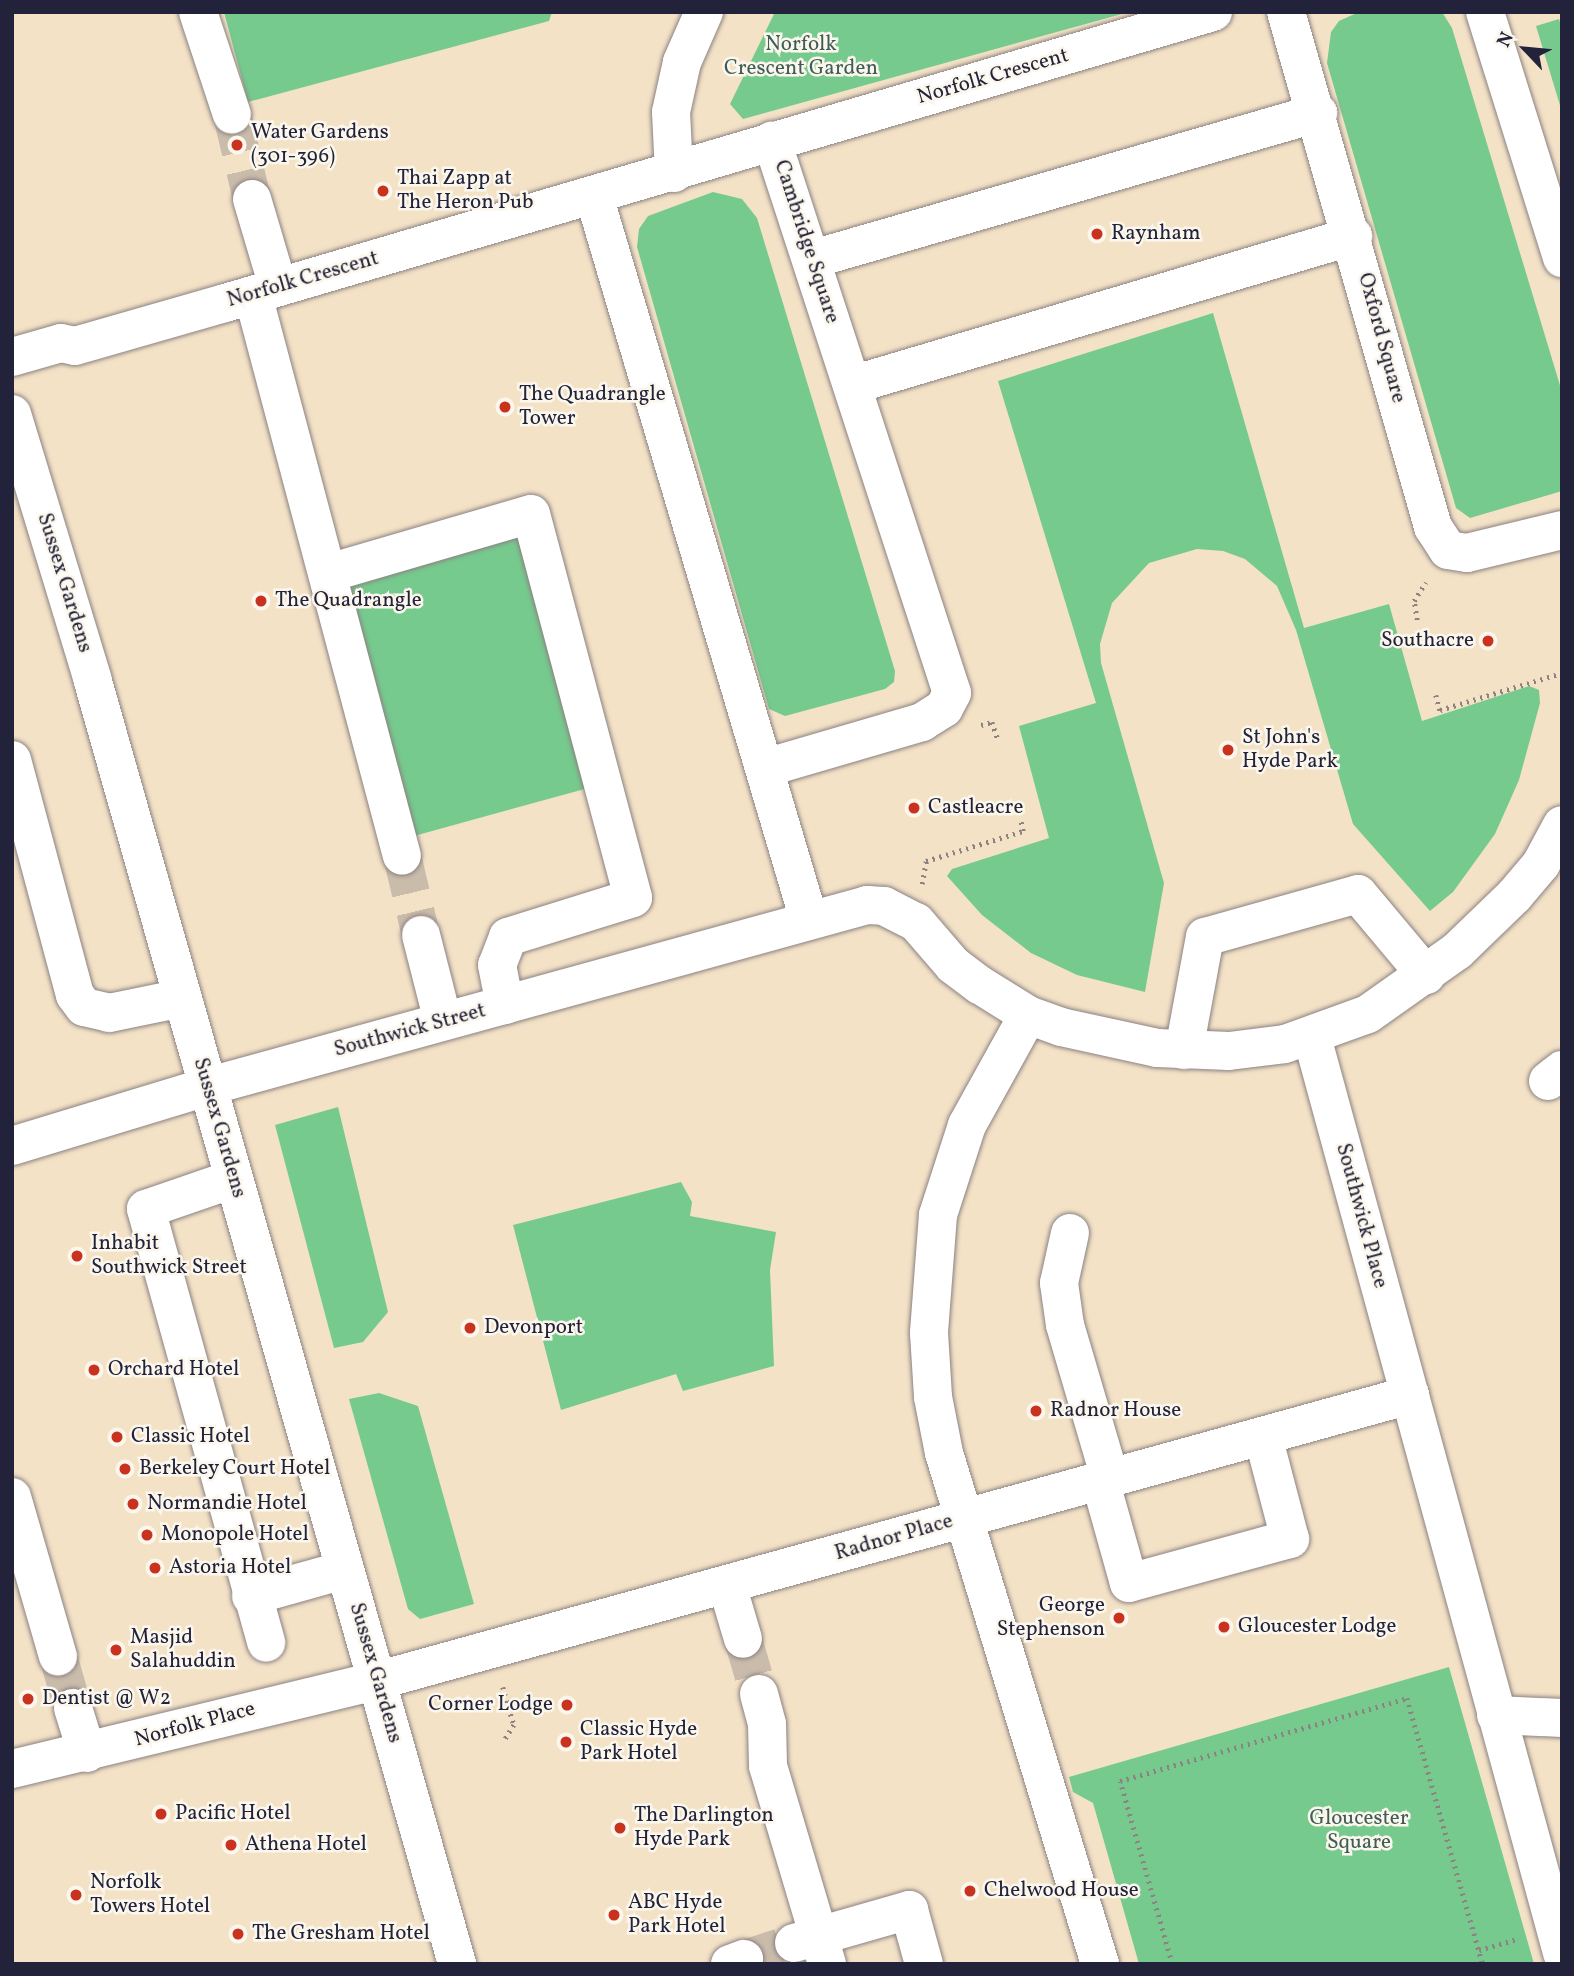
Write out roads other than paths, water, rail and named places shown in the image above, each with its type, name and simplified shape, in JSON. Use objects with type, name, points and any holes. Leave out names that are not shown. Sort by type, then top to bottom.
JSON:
[{"type":"street","points":[[198,12],[232,115]]},
{"type":"street","points":[[674,173],[671,112],[682,62],[704,12]]},
{"type":"street","name":"Norfolk Crescent","points":[[772,141],[1213,12]]},
{"type":"street","name":"Oxford Square","points":[[1286,12],[1318,113],[1433,527],[1448,550],[1467,553],[1562,530]]},
{"type":"street","points":[[1485,12],[1562,258]]},
{"type":"street","points":[[813,259],[1318,113]]},
{"type":"street","name":"Cambridge Square","points":[[594,196],[772,141],[813,259],[952,692],[944,708],[922,722],[765,768]]},
{"type":"street","points":[[594,196],[809,920]]},
{"type":"street","name":"Norfolk Crescent","points":[[12,358],[61,343],[75,346],[594,196]]},
{"type":"street","points":[[252,199],[266,291],[329,573],[402,856]]},
{"type":"street","points":[[852,384],[1353,236]]},
{"type":"street","name":"Sussex Gardens","points":[[13,421],[182,998],[457,1964]]},
{"type":"street","points":[[329,573],[531,514],[633,898],[508,937],[497,965],[505,1004]]},
{"type":"street","points":[[12,760],[75,995],[84,1007],[109,1013],[182,998]]},
{"type":"street","points":[[1100,1964],[944,1453],[933,1397],[931,1269],[938,1215],[967,1125],[1028,1015],[1109,1041],[1184,1050],[1238,1050],[1312,1037],[1368,1014],[1426,975],[1551,867],[1562,825]]},
{"type":"street","points":[[1184,1050],[1205,937],[1358,894],[1426,975]]},
{"type":"street","name":"Southwick Street","points":[[12,1146],[206,1087],[867,905],[884,906],[916,922],[953,965],[1028,1015]]},
{"type":"street","points":[[421,935],[443,1021]]},
{"type":"street","name":"Southwick Place","points":[[1312,1037],[1410,1395]]},
{"type":"street","points":[[233,1180],[146,1209],[266,1643]]},
{"type":"street","points":[[1070,1233],[1059,1283],[1064,1314],[1129,1583],[1290,1539],[1263,1436]]},
{"type":"street","points":[[1410,1395],[1562,1953]]},
{"type":"street","name":"Radnor Place","points":[[376,1681],[1410,1395]]},
{"type":"street","points":[[12,1497],[58,1656]]},
{"type":"street","points":[[251,1596],[344,1570]]},
{"type":"street","points":[[727,1585],[743,1639]]},
{"type":"street","name":"Norfolk Place","points":[[12,1769],[376,1681]]},
{"type":"street","points":[[759,1694],[767,1724],[768,1766],[813,1947],[909,1910],[924,1964]]},
{"type":"street","points":[[73,1707],[87,1753]]},
{"type":"street","points":[[1496,1715],[1562,1718]]},
{"type":"tunnel","points":[[232,115],[252,199]]},
{"type":"tunnel","points":[[402,856],[421,935]]},
{"type":"tunnel","points":[[743,1639],[759,1694]]},
{"type":"tunnel","points":[[58,1656],[73,1708]]},
{"type":"tunnel","points":[[744,1959],[794,1943]]},
{"type":"place","name":"Water Gardens (301-396)","points":[[237,145]]},
{"type":"place","name":"Thai Zapp at The Heron Pub","points":[[383,191]]},
{"type":"place","name":"Raynham","points":[[1097,234]]},
{"type":"place","name":"The Quadrangle Tower","points":[[505,407]]},
{"type":"place","name":"The Quadrangle","points":[[261,601]]},
{"type":"place","name":"Southacre","points":[[1488,641]]},
{"type":"place","name":"St John's Hyde Park","points":[[1228,750]]},
{"type":"place","name":"Castleacre","points":[[914,808]]},
{"type":"place","name":"Inhabit Southwick Street","points":[[77,1256]]},
{"type":"place","name":"Devonport","points":[[470,1328]]},
{"type":"place","name":"Orchard Hotel","points":[[94,1370]]},
{"type":"place","name":"Radnor House","points":[[1036,1411]]},
{"type":"place","name":"Classic Hotel","points":[[117,1437]]},
{"type":"place","name":"Berkeley Court Hotel","points":[[125,1469]]},
{"type":"place","name":"Normandie Hotel","points":[[133,1504]]},
{"type":"place","name":"Monopole Hotel","points":[[147,1535]]},
{"type":"place","name":"Astoria Hotel","points":[[155,1568]]},
{"type":"place","name":"George Stephenson","points":[[1119,1618]]},
{"type":"place","name":"Gloucester Lodge","points":[[1224,1627]]},
{"type":"place","name":"Masjid Salahuddin","points":[[116,1650]]},
{"type":"place","name":"Dentist @ W2","points":[[28,1699]]},
{"type":"place","name":"Corner Lodge","points":[[567,1705]]},
{"type":"place","name":"Classic Hyde Park Hotel","points":[[566,1742]]},
{"type":"place","name":"Pacific Hotel","points":[[161,1814]]},
{"type":"place","name":"The Darlington Hyde Park","points":[[620,1828]]},
{"type":"place","name":"Athena Hotel","points":[[231,1845]]},
{"type":"place","name":"Chelwood House","points":[[970,1891]]},
{"type":"place","name":"Norfolk Towers Hotel","points":[[76,1895]]},
{"type":"place","name":"ABC Hyde Park Hotel","points":[[614,1915]]},
{"type":"place","name":"The Gresham Hotel","points":[[238,1934]]},
{"type":"park label","name":"Norfolk Crescent Garden","points":[[801,57]]},
{"type":"park label","name":"Gloucester Square","points":[[1359,1831]]}]
